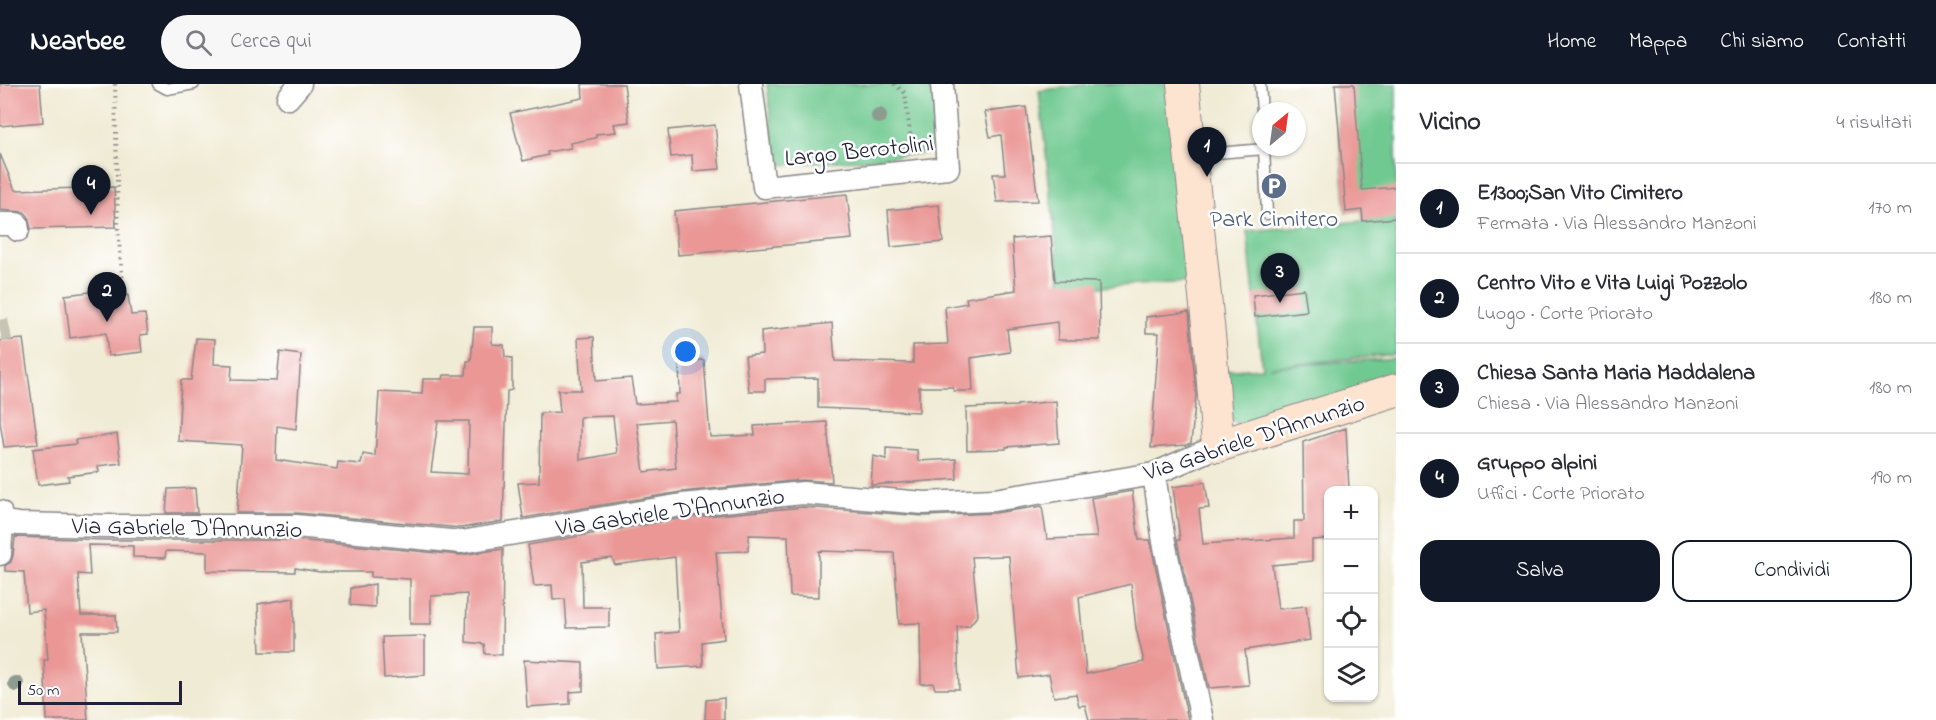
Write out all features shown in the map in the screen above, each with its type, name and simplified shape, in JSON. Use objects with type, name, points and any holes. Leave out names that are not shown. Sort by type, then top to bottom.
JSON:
[{"type":"main road","points":[[1183,84],[1218,446]]},
{"type":"main road","name":"Via Gabriele D'Annunzio","points":[[1218,446],[1396,390]]},
{"type":"street","name":"Largo Berotolini","points":[[751,84],[764,187],[948,168],[942,84]]},
{"type":"street","name":"Via Gabriele D'Annunzio","points":[[1,517],[19,524],[296,526],[461,542],[682,505],[803,493],[924,503],[994,500],[1154,474],[1218,446]]},
{"type":"street","points":[[1154,474],[1164,542],[1202,720]]},
{"type":"street","points":[[0,554],[1,517]]},
{"type":"lane","points":[[159,84],[166,89],[194,84]]},
{"type":"lane","points":[[1260,84],[1261,102]]},
{"type":"lane","points":[[1191,156],[1252,149]]},
{"type":"lane","points":[[1264,156],[1267,214]]},
{"type":"path","points":[[115,84],[118,229],[123,285]]},
{"type":"path","points":[[894,84],[905,93],[914,171]]},
{"type":"green space","points":[[767,84],[934,84],[941,151],[871,159],[782,165],[773,141]]},
{"type":"green space","points":[[1089,84],[1174,84],[1193,282],[1061,289],[1039,91]]},
{"type":"green space","points":[[1335,84],[1396,84],[1396,354],[1269,367],[1396,358],[1396,379],[1241,428],[1223,411],[1219,371],[1262,368],[1247,231],[1363,221],[1362,210],[1346,212]]},
{"type":"building","points":[[0,84],[40,84],[43,122],[0,126]]},
{"type":"building","points":[[582,84],[624,84],[629,122],[614,124],[616,132],[596,134],[596,138],[570,143],[571,148],[547,152],[548,155],[523,161],[510,113],[583,98]]},
{"type":"building","points":[[1335,84],[1354,84],[1362,190],[1396,187],[1396,218],[1363,221],[1362,210],[1346,212]]},
{"type":"building","points":[[1026,107],[1038,201],[997,202],[993,174],[1005,174],[1001,135],[990,137],[985,112]]},
{"type":"building","points":[[715,125],[720,169],[693,171],[692,155],[671,157],[668,130]]},
{"type":"building","points":[[0,154],[15,190],[114,187],[116,227],[31,229],[28,216],[24,212],[0,210]]},
{"type":"building","points":[[847,194],[852,239],[678,255],[674,211]]},
{"type":"building","points":[[939,205],[943,242],[891,247],[888,210]]},
{"type":"building","points":[[1051,236],[1055,281],[1099,282],[1100,340],[1058,340],[1057,322],[1007,329],[1010,352],[971,358],[973,391],[954,391],[953,387],[919,387],[919,412],[818,408],[818,378],[765,379],[765,391],[749,391],[745,356],[762,354],[761,331],[832,323],[835,361],[913,363],[913,345],[948,344],[945,307],[967,303],[966,298],[1016,290],[1012,239]]},
{"type":"building","points":[[116,289],[117,296],[128,295],[131,315],[145,314],[148,334],[140,335],[142,352],[108,356],[106,333],[70,338],[65,295]]},
{"type":"building","points":[[1304,289],[1307,311],[1255,317],[1253,295]]},
{"type":"building","points":[[1189,312],[1196,395],[1191,443],[1151,448],[1159,333],[1146,333],[1146,317]]},
{"type":"building","points":[[474,327],[492,327],[492,344],[504,345],[505,357],[512,358],[512,390],[507,391],[503,521],[461,528],[297,513],[237,513],[242,445],[178,441],[181,380],[191,380],[196,338],[215,339],[214,364],[232,365],[231,380],[277,381],[280,352],[301,355],[296,429],[277,426],[276,460],[337,469],[338,462],[361,464],[363,454],[375,456],[379,392],[422,394],[423,379],[443,379],[444,375],[466,375],[467,361],[471,361]],"holes":[[[438,421],[469,421],[468,474],[431,472]]]},
{"type":"building","points":[[594,337],[596,381],[631,378],[635,404],[676,402],[676,394],[680,394],[679,361],[704,360],[710,437],[755,435],[754,426],[827,422],[832,482],[802,480],[681,492],[523,518],[518,483],[539,482],[540,413],[560,412],[558,390],[581,390],[578,338]],"holes":[[[613,416],[617,453],[580,460],[580,417]],[[672,420],[676,468],[644,472],[637,423]]]},
{"type":"building","points":[[23,339],[38,444],[4,447],[0,422],[0,341]]},
{"type":"building","points":[[1056,401],[1059,443],[1006,447],[1006,449],[967,450],[966,408],[1017,406]]},
{"type":"building","points":[[1346,428],[1349,486],[1324,486],[1324,539],[1312,540],[1312,561],[1272,565],[1278,609],[1306,606],[1310,640],[1245,650],[1249,685],[1209,688],[1177,540],[1180,540],[1173,487],[1205,482],[1209,508],[1199,509],[1203,544],[1294,538],[1294,521],[1304,521],[1303,442]]},
{"type":"building","points":[[117,434],[121,463],[98,466],[99,472],[68,476],[69,481],[38,485],[33,449],[76,444],[75,440]]},
{"type":"building","points":[[886,448],[917,450],[918,461],[956,459],[957,479],[871,485],[873,456],[886,459]]},
{"type":"building","points":[[195,488],[197,513],[166,513],[168,489]]},
{"type":"building","points":[[1132,491],[1139,540],[1150,540],[1188,720],[1089,720],[1085,705],[1079,706],[1076,694],[1054,697],[1049,674],[1019,678],[1009,556],[972,557],[978,615],[969,626],[957,627],[959,689],[935,689],[933,683],[921,684],[920,623],[899,624],[894,553],[819,551],[819,597],[790,596],[788,536],[749,535],[748,551],[716,552],[724,639],[702,642],[703,666],[658,669],[656,634],[679,632],[675,557],[615,565],[612,558],[582,562],[583,607],[609,607],[609,627],[567,628],[565,599],[553,600],[552,585],[534,586],[528,545],[684,518],[803,507],[925,516],[995,513],[1042,506],[1047,539],[1097,537],[1091,498]],"holes":[[[1131,584],[1136,628],[1144,662],[1086,674],[1079,597]]]},
{"type":"building","points":[[15,537],[105,540],[295,540],[460,555],[503,549],[502,655],[485,654],[484,644],[466,642],[467,594],[431,596],[431,624],[410,624],[410,579],[371,577],[371,572],[320,572],[295,568],[295,572],[207,571],[207,552],[166,551],[165,558],[133,557],[133,546],[88,545],[90,575],[78,574],[81,615],[116,615],[117,632],[82,632],[88,720],[47,720],[44,660],[48,660],[44,610],[27,612],[24,572],[5,571],[5,566],[11,562]]},
{"type":"building","points":[[375,584],[375,607],[350,605],[351,588]]},
{"type":"building","points":[[294,598],[294,652],[260,652],[258,604]]},
{"type":"building","points":[[425,636],[425,675],[384,678],[382,637]]},
{"type":"building","points":[[524,660],[583,663],[583,691],[570,692],[570,704],[527,707]]},
{"type":"building","points":[[724,698],[724,720],[705,720],[706,700]]},
{"type":"tunnel","points":[[0,331],[10,329]]},
{"type":"place","name":"E1300;San Vito Cimitero","points":[[1207,177]]},
{"type":"place","name":"Park Cimitero","points":[[1274,186]]},
{"type":"place","name":"Gruppo alpini","points":[[91,215]]},
{"type":"place","name":"Chiesa Santa Maria Maddalena","points":[[1280,303]]},
{"type":"place","name":"Centro Vito e Vita Luigi Pozzolo","points":[[107,322]]}]
